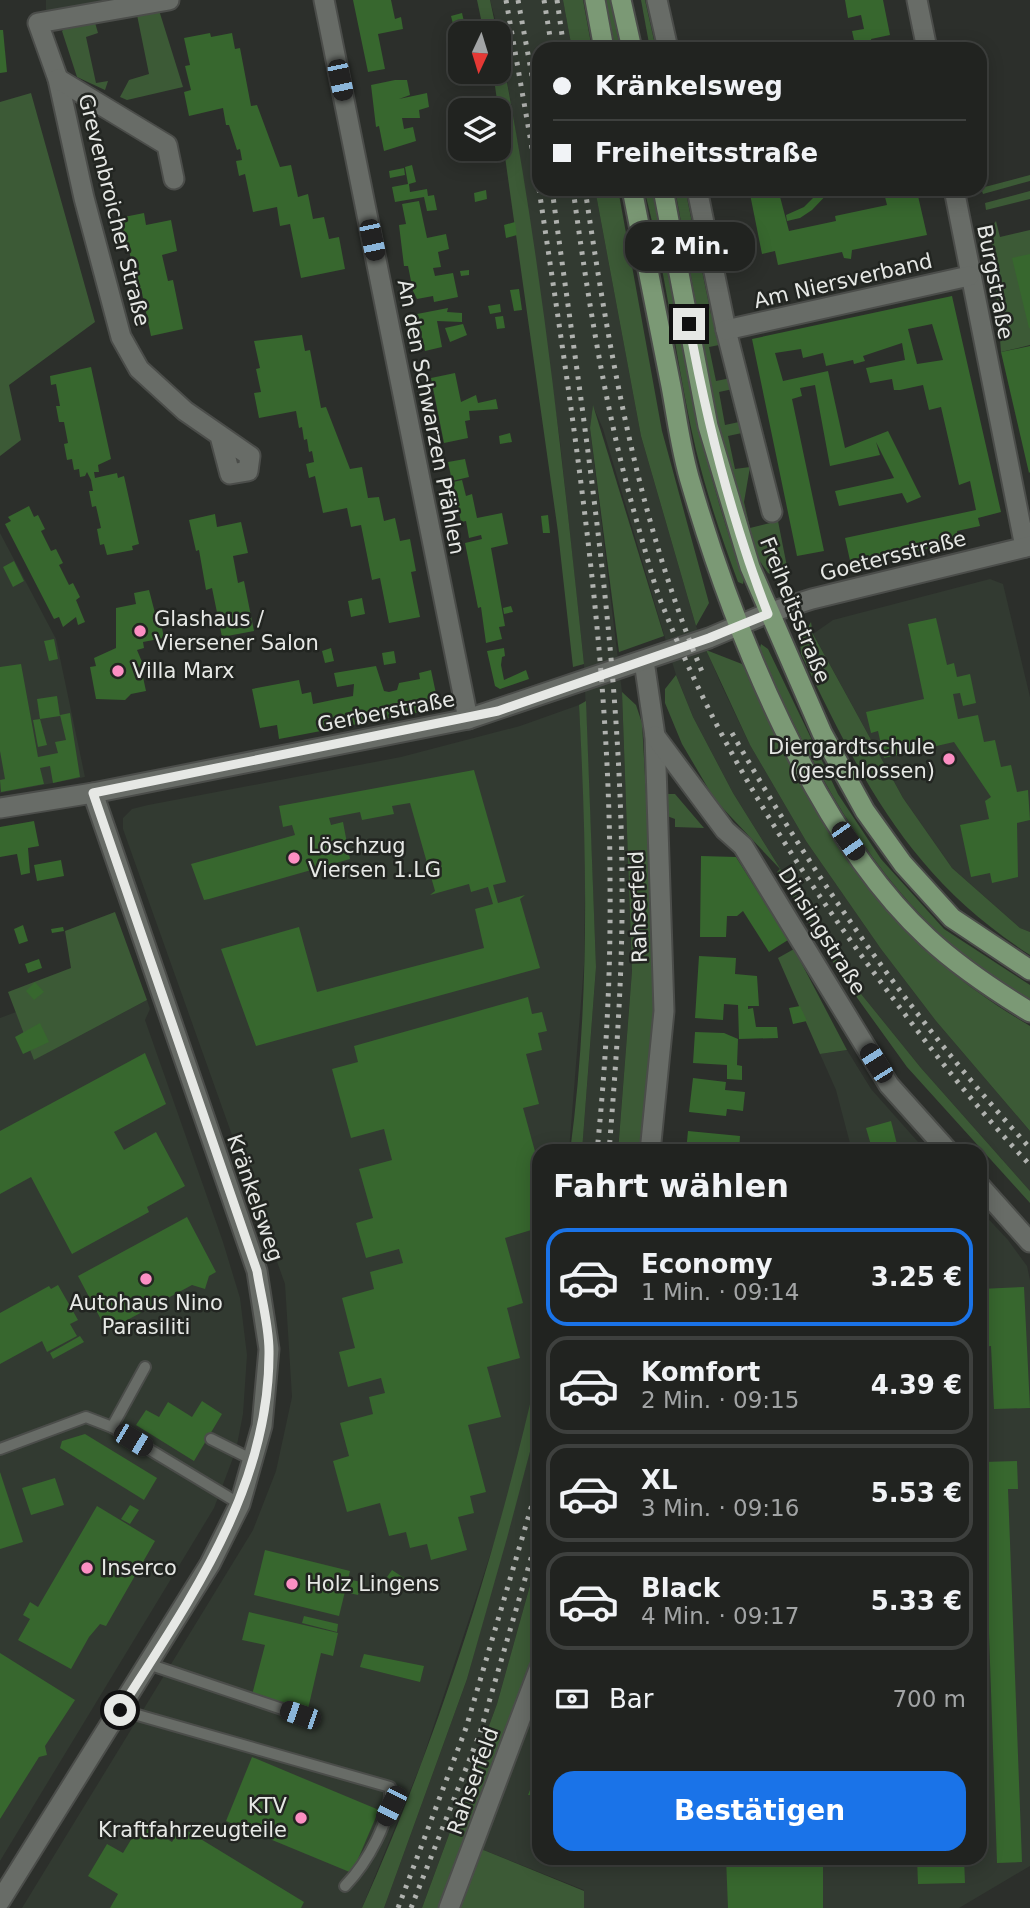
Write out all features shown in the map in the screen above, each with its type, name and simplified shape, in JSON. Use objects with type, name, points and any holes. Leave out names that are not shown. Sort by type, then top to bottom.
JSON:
[{"type":"main road","points":[[594,0],[603,42]]},
{"type":"main road","points":[[621,0],[630,42]]},
{"type":"main road","points":[[633,196],[690,482],[738,625],[789,736],[833,820],[876,882],[927,937],[983,984],[1030,1012]]},
{"type":"main road","name":"Freiheitsstraße","points":[[664,196],[708,426],[750,567],[768,614],[822,733],[865,811],[903,864],[952,918],[1030,970]]},
{"type":"street","name":"Grevenbroicher Straße","points":[[169,0],[38,23],[58,79],[84,198],[121,337],[139,369],[185,411],[220,436]]},
{"type":"street","name":"An den Schwarzen Pfählen","points":[[324,0],[468,719]]},
{"type":"street","points":[[657,0],[666,42]]},
{"type":"street","points":[[917,0],[926,42]]},
{"type":"street","name":"Grevenbroicher Straße","points":[[58,79],[167,145],[174,179]]},
{"type":"street","name":"Freiheitsstraße","points":[[698,196],[726,330],[772,512]]},
{"type":"street","name":"Burgstraße","points":[[955,196],[1028,547]]},
{"type":"street","name":"Am Niersverband","points":[[726,330],[970,276]]},
{"type":"street","name":"Goetersstraße","points":[[768,614],[812,599],[1028,547]]},
{"type":"street","name":"Gerberstraße","points":[[0,808],[93,793],[468,719],[644,661],[768,614]]},
{"type":"street","name":"Rahserfeld","points":[[644,661],[654,736],[664,1011],[651,1144]]},
{"type":"street","name":"Dinsingstraße","points":[[654,736],[726,830],[743,846],[889,1085],[942,1144]]},
{"type":"street","name":"Kränkelsweg","points":[[0,1901],[210,1564],[240,1504],[262,1426],[269,1349],[257,1271],[93,793]]},
{"type":"street","points":[[987,1194],[1030,1242]]},
{"type":"street","name":"Rahserfeld","points":[[449,1908],[532,1688]]},
{"type":"lane","points":[[112,1427],[145,1367]]},
{"type":"lane","points":[[0,1449],[86,1417],[112,1427],[240,1504]]},
{"type":"lane","points":[[211,1439],[254,1461]]},
{"type":"lane","points":[[148,1664],[300,1715]]},
{"type":"lane","points":[[120,1710],[390,1787],[391,1806],[357,1874],[345,1886]]},
{"type":"shaded area","points":[[46,0],[111,0],[59,11],[46,10]]},
{"type":"shaded area","points":[[490,0],[563,0],[571,42],[532,42],[532,196],[596,196],[641,436],[696,626],[750,745],[806,841],[881,949],[936,1021],[1030,1131],[1030,1191],[921,1068],[849,979],[733,793],[693,717],[676,675],[603,429],[593,406],[590,429],[622,692],[632,971],[619,1144],[583,1144],[596,967],[584,664],[560,442],[508,84],[511,84],[511,21],[496,21]]},
{"type":"shaded area","points":[[0,533],[56,639],[85,777],[0,793]]},
{"type":"shaded area","points":[[990,579],[1003,584],[1030,697],[1030,932],[1020,928],[952,868],[903,798],[813,634],[833,620]]},
{"type":"shaded area","points":[[579,705],[586,821],[584,965],[570,1144],[532,1144],[532,1397],[512,1488],[421,1764],[362,1908],[22,1908],[253,1530],[276,1471],[292,1397],[285,1284],[123,829],[123,818],[132,809],[148,805],[401,757],[520,726]]},
{"type":"shaded area","points":[[147,1000],[150,1009],[145,1020],[240,1298],[247,1355],[243,1414],[236,1450],[214,1508],[0,1861],[0,1018],[16,1012],[35,1059]]},
{"type":"shaded area","points":[[847,1050],[871,1089],[920,1144],[850,1144],[836,1090],[820,1054]]},
{"type":"shaded area","points":[[987,1218],[1027,1266],[1030,1280],[1030,1866],[959,1908],[584,1908],[584,1890],[481,1849],[532,1714],[532,1865],[987,1865]]},
{"type":"shaded area","points":[[532,1443],[532,1578],[497,1704],[422,1908],[384,1908],[467,1679]]},
{"type":"green space","points":[[477,0],[490,0],[494,21],[481,21]]},
{"type":"green space","points":[[563,0],[583,0],[591,42],[571,42]]},
{"type":"green space","points":[[606,0],[611,0],[619,42],[614,42]]},
{"type":"green space","points":[[641,0],[645,0],[654,42],[649,42]]},
{"type":"green space","points":[[158,7],[183,87],[127,100],[120,97],[129,80],[149,74],[136,10]]},
{"type":"green space","points":[[94,19],[98,33],[86,37],[96,83],[108,81],[105,90],[77,77],[62,31],[69,24]]},
{"type":"green space","points":[[495,84],[507,84],[510,98],[497,98]]},
{"type":"green space","points":[[31,93],[95,322],[9,385],[21,440],[0,456],[0,102]]},
{"type":"green space","points":[[511,103],[538,273],[584,664],[573,667],[558,532],[506,161],[511,161]]},
{"type":"green space","points":[[1030,175],[1030,181],[987,193],[987,186]]},
{"type":"green space","points":[[1030,191],[1030,199],[986,210],[985,203]]},
{"type":"green space","points":[[596,196],[619,196],[662,431],[709,603],[696,626],[641,436]]},
{"type":"green space","points":[[646,196],[656,196],[690,386],[713,483],[744,579],[743,584],[738,582],[726,550],[696,450]]},
{"type":"green space","points":[[676,196],[693,197],[687,198],[711,314],[717,313],[724,344],[709,347],[716,381],[731,378],[733,389],[719,392],[725,425],[739,422],[742,433],[728,436],[735,469],[750,467],[744,502],[750,528],[778,521],[790,582],[768,573],[757,557],[742,516],[719,430]]},
{"type":"green space","points":[[996,221],[1000,237],[1030,230],[1030,345],[1001,352],[991,228]]},
{"type":"green space","points":[[593,405],[664,636],[619,652],[590,428]]},
{"type":"green space","points":[[811,622],[813,634],[903,798],[952,868],[1020,928],[1030,932],[1030,955],[988,925],[951,892],[920,858],[868,784],[801,654],[800,640]]},
{"type":"green space","points":[[761,644],[768,649],[838,794],[881,859],[944,929],[1030,985],[1030,1000],[981,968],[937,932],[900,892],[866,848],[809,754],[759,651]]},
{"type":"green space","points":[[706,650],[742,664],[815,807],[839,846],[891,914],[953,973],[1030,1026],[1030,1131],[936,1021],[881,949],[806,841],[750,745]]},
{"type":"green space","points":[[676,675],[693,717],[733,793],[849,979],[921,1068],[1030,1191],[1030,1203],[987,1155],[987,1144],[977,1144],[907,1067],[845,981],[777,872],[780,869],[715,800],[682,744],[665,703],[665,689]]},
{"type":"green space","points":[[622,692],[636,705],[642,723],[658,1006],[642,1144],[619,1144],[632,971]]},
{"type":"green space","points":[[586,701],[596,967],[583,1144],[571,1144],[584,984],[584,817],[579,705]]},
{"type":"green space","points":[[666,794],[675,794],[704,828],[675,827],[675,819],[667,816]]},
{"type":"green space","points":[[115,912],[147,1000],[34,1060],[8,992],[71,968],[65,931]]},
{"type":"green space","points":[[794,949],[847,1050],[820,1054],[778,958]]},
{"type":"green space","points":[[532,1395],[532,1444],[467,1679],[384,1908],[362,1908],[441,1709],[485,1572]]},
{"type":"green space","points":[[532,1578],[532,1663],[518,1708],[441,1908],[422,1908],[497,1704]]},
{"type":"green space","points":[[481,1849],[584,1891],[584,1908],[456,1908]]},
{"type":"building","points":[[353,0],[391,0],[395,19],[401,17],[403,29],[378,34],[385,69],[368,72]]},
{"type":"building","points":[[845,0],[883,0],[890,35],[871,39],[872,42],[854,42],[852,31],[864,29],[861,15],[848,18]]},
{"type":"building","points":[[462,13],[464,21],[452,21],[451,16]]},
{"type":"building","points":[[0,30],[3,30],[7,72],[0,73]]},
{"type":"building","points":[[210,33],[211,37],[232,33],[235,49],[240,48],[251,106],[257,105],[280,167],[291,165],[298,197],[308,194],[313,219],[324,217],[329,239],[339,237],[345,269],[301,278],[290,224],[280,226],[277,207],[253,212],[245,174],[239,176],[236,161],[242,160],[240,149],[237,150],[229,125],[226,125],[223,108],[189,116],[184,92],[191,90],[185,66],[190,65],[184,38]]},
{"type":"building","points":[[407,80],[410,95],[399,99],[427,93],[429,107],[419,110],[420,118],[402,118],[404,129],[413,127],[416,141],[384,151],[379,126],[376,127],[371,85]]},
{"type":"building","points":[[412,165],[416,182],[409,184],[410,192],[427,189],[428,196],[434,195],[437,210],[427,211],[424,197],[395,202],[392,187],[408,184],[405,167]]},
{"type":"building","points":[[404,168],[405,175],[390,178],[389,171]]},
{"type":"building","points":[[486,190],[487,199],[475,202],[474,193]]},
{"type":"building","points":[[750,196],[780,196],[789,231],[836,221],[835,216],[887,205],[885,196],[918,196],[927,235],[852,250],[851,259],[844,258],[842,252],[778,265],[775,251],[762,254]]},
{"type":"building","points":[[815,196],[825,196],[800,218],[787,221],[786,215],[804,207]]},
{"type":"building","points":[[419,201],[427,238],[446,234],[449,249],[438,252],[441,267],[433,268],[435,276],[453,273],[458,297],[434,302],[433,296],[417,299],[413,291],[408,266],[404,266],[399,225],[406,224],[402,204]]},
{"type":"building","points":[[144,213],[146,225],[171,220],[177,251],[162,255],[168,281],[173,280],[183,329],[151,336],[141,288],[136,289],[129,249],[125,250],[119,218]]},
{"type":"building","points":[[515,222],[517,235],[506,238],[504,225]]},
{"type":"building","points":[[1030,254],[1030,328],[1029,328],[1012,258]]},
{"type":"building","points":[[469,270],[469,275],[461,276],[460,271]]},
{"type":"building","points":[[519,289],[522,310],[514,311],[510,290]]},
{"type":"building","points":[[952,296],[1001,512],[978,518],[980,526],[957,531],[959,542],[851,565],[845,538],[976,510],[970,481],[959,485],[941,407],[929,410],[923,385],[894,390],[892,379],[870,383],[866,368],[905,360],[902,343],[863,356],[865,361],[854,364],[853,360],[826,366],[823,353],[803,358],[801,349],[775,353],[783,381],[828,371],[845,448],[888,431],[921,497],[907,503],[902,493],[839,506],[835,491],[894,478],[876,442],[880,455],[830,466],[815,385],[800,388],[802,396],[792,399],[824,551],[797,556],[752,339]],"holes":[[[932,324],[943,360],[917,364],[908,329]]]},
{"type":"building","points":[[500,304],[501,312],[490,314],[488,306]]},
{"type":"building","points":[[448,308],[447,312],[462,313],[462,322],[437,321],[442,347],[425,351],[417,314]]},
{"type":"building","points":[[503,316],[505,328],[497,329],[495,317]]},
{"type":"building","points":[[463,324],[467,335],[450,342],[445,328]]},
{"type":"building","points":[[302,335],[305,351],[310,350],[321,408],[326,407],[350,469],[362,467],[368,498],[379,497],[384,521],[395,518],[400,541],[410,539],[416,571],[411,572],[420,617],[389,623],[380,578],[372,580],[361,525],[351,527],[347,508],[323,513],[315,476],[309,478],[306,464],[314,462],[312,451],[309,452],[307,439],[304,440],[302,427],[299,428],[296,411],[259,418],[254,393],[261,392],[256,369],[260,368],[254,341]]},
{"type":"building","points":[[1030,346],[1030,472],[1029,473],[1001,352]]},
{"type":"building","points":[[91,367],[111,459],[98,465],[99,472],[94,472],[95,478],[117,473],[118,478],[124,476],[139,544],[132,546],[133,550],[107,555],[104,544],[100,545],[97,529],[101,528],[89,491],[93,491],[91,480],[87,472],[80,477],[79,469],[74,470],[72,459],[67,460],[64,444],[68,443],[64,422],[59,422],[56,406],[60,406],[56,384],[51,385],[50,376]]},
{"type":"building","points":[[455,373],[461,402],[476,395],[478,403],[496,399],[498,409],[469,411],[470,420],[465,421],[468,438],[444,443],[431,378]]},
{"type":"building","points":[[510,433],[512,442],[500,444],[499,436]]},
{"type":"building","points":[[465,459],[469,477],[452,481],[448,462]]},
{"type":"building","points":[[462,480],[466,496],[472,494],[477,518],[502,513],[508,544],[491,548],[505,626],[499,627],[502,639],[486,643],[481,607],[478,608],[465,543],[482,539],[481,535],[469,538],[466,521],[461,522],[453,482]]},
{"type":"building","points":[[29,506],[34,517],[38,515],[45,529],[41,531],[51,551],[56,549],[63,563],[59,565],[69,585],[73,583],[80,597],[76,600],[85,622],[78,625],[76,617],[63,627],[59,617],[54,619],[5,524],[11,521],[8,517]]},
{"type":"building","points":[[215,514],[217,527],[241,522],[248,553],[233,556],[238,583],[244,581],[254,631],[222,637],[212,588],[206,590],[199,550],[196,551],[189,520]]},
{"type":"building","points":[[548,515],[550,533],[543,533],[541,516]]},
{"type":"building","points":[[14,561],[24,581],[13,587],[3,567]]},
{"type":"building","points":[[149,590],[155,613],[159,613],[164,638],[143,642],[144,648],[137,650],[145,669],[143,677],[146,691],[131,694],[125,700],[96,699],[90,667],[96,666],[94,658],[116,648],[116,608],[136,604],[134,593]]},
{"type":"building","points":[[362,598],[365,614],[351,617],[348,601]]},
{"type":"building","points":[[511,606],[513,612],[504,614],[503,608]]},
{"type":"building","points":[[936,618],[947,665],[954,663],[957,677],[970,674],[976,703],[963,706],[960,693],[953,694],[958,719],[978,715],[984,742],[995,740],[1001,767],[1011,765],[1017,792],[1028,790],[1030,820],[1017,823],[1018,877],[992,883],[990,873],[971,877],[960,825],[989,819],[985,801],[991,797],[954,742],[884,758],[878,731],[871,733],[866,712],[924,699],[908,624]]},
{"type":"building","points":[[54,639],[58,659],[49,661],[44,641]]},
{"type":"building","points":[[331,648],[334,661],[325,663],[322,651]]},
{"type":"building","points":[[504,648],[505,656],[502,657],[501,665],[504,680],[526,670],[529,679],[500,689],[495,686],[487,651]]},
{"type":"building","points":[[394,651],[396,663],[384,665],[382,653]]},
{"type":"building","points":[[21,664],[38,757],[58,753],[55,742],[66,740],[60,715],[70,713],[80,777],[53,783],[50,766],[40,768],[44,784],[1,792],[0,780],[5,779],[0,751],[0,667]]},
{"type":"building","points":[[376,666],[384,691],[389,692],[397,690],[399,683],[420,679],[419,673],[431,670],[438,703],[436,709],[279,739],[277,725],[260,728],[252,689],[299,680],[302,694],[311,692],[313,704],[353,696],[354,684],[337,687],[334,673]]},
{"type":"building","points":[[57,696],[60,716],[40,719],[37,699]]},
{"type":"building","points":[[40,719],[47,745],[38,747],[33,720]]},
{"type":"building","points":[[474,770],[506,882],[493,885],[498,903],[525,895],[520,899],[540,968],[256,1046],[221,949],[299,927],[317,992],[484,948],[475,909],[493,904],[488,887],[471,892],[469,884],[430,895],[435,891],[410,803],[392,806],[394,814],[362,820],[360,812],[329,818],[331,825],[343,822],[350,859],[209,899],[204,900],[191,864],[295,835],[292,825],[283,827],[279,806]]},
{"type":"building","points":[[34,821],[39,846],[28,848],[30,873],[21,875],[17,854],[0,857],[0,827]]},
{"type":"building","points":[[701,856],[736,857],[788,940],[769,952],[743,911],[737,916],[727,916],[726,937],[700,937]]},
{"type":"building","points":[[61,860],[64,876],[37,881],[34,865]]},
{"type":"building","points":[[23,925],[28,941],[19,944],[14,929]]},
{"type":"building","points":[[63,927],[64,931],[52,933],[51,929]]},
{"type":"building","points":[[699,956],[736,958],[735,974],[757,976],[759,1006],[748,1006],[748,1009],[753,1008],[756,1027],[777,1027],[778,1038],[739,1039],[738,1005],[724,1004],[723,1020],[695,1018]]},
{"type":"building","points":[[39,959],[42,968],[28,973],[25,964]]},
{"type":"building","points":[[35,982],[44,992],[34,1000],[26,991]]},
{"type":"building","points":[[528,997],[532,1014],[542,1012],[547,1031],[538,1033],[542,1050],[526,1054],[539,1104],[523,1108],[533,1144],[530,1198],[532,1230],[505,1238],[523,1303],[507,1308],[520,1358],[487,1367],[501,1417],[468,1425],[486,1492],[470,1496],[474,1513],[458,1517],[467,1550],[431,1560],[427,1544],[410,1548],[406,1532],[389,1536],[380,1503],[347,1512],[333,1461],[349,1456],[340,1423],[373,1414],[369,1397],[385,1393],[381,1378],[348,1387],[339,1352],[355,1348],[342,1298],[374,1289],[370,1272],[403,1263],[399,1249],[366,1258],[356,1223],[373,1218],[359,1169],[392,1160],[384,1129],[351,1138],[332,1069],[358,1062],[354,1046]]},
{"type":"building","points":[[800,1006],[807,1021],[793,1024],[789,1008]]},
{"type":"building","points":[[40,1023],[49,1042],[23,1054],[15,1037]]},
{"type":"building","points":[[695,1032],[724,1033],[738,1039],[737,1065],[742,1066],[742,1080],[727,1079],[727,1065],[693,1063]]},
{"type":"building","points":[[145,1053],[166,1104],[114,1132],[124,1150],[156,1132],[185,1186],[147,1207],[149,1212],[72,1254],[31,1177],[0,1194],[0,1131]]},
{"type":"building","points":[[693,1078],[726,1082],[725,1090],[745,1092],[743,1111],[727,1109],[726,1116],[689,1112]]},
{"type":"building","points":[[891,1121],[897,1144],[871,1144],[866,1128]]},
{"type":"building","points":[[688,1131],[740,1136],[740,1144],[687,1144]]},
{"type":"building","points":[[187,1217],[216,1272],[209,1276],[205,1289],[192,1285],[107,1331],[78,1276]]},
{"type":"building","points":[[58,1285],[78,1320],[70,1324],[77,1336],[47,1352],[42,1341],[0,1364],[0,1313],[49,1286],[51,1289]]},
{"type":"building","points":[[1024,1287],[1030,1408],[994,1409],[991,1346],[987,1346],[987,1289]]},
{"type":"building","points":[[80,1336],[84,1342],[53,1359],[50,1353]]},
{"type":"building","points":[[202,1401],[222,1414],[194,1461],[136,1425],[146,1410],[159,1417],[168,1402],[192,1417]]},
{"type":"building","points":[[85,1434],[157,1478],[144,1500],[60,1448],[62,1441]]},
{"type":"building","points":[[1017,1461],[1018,1489],[1008,1489],[1022,1862],[997,1863],[987,1577],[987,1462]]},
{"type":"building","points":[[0,1472],[23,1542],[0,1549]]},
{"type":"building","points":[[55,1478],[64,1505],[31,1515],[22,1488]]},
{"type":"building","points":[[130,1505],[139,1510],[130,1524],[121,1519]]},
{"type":"building","points":[[97,1506],[155,1541],[106,1626],[100,1624],[89,1637],[71,1669],[18,1640],[30,1619],[23,1615],[30,1602],[38,1607]]},
{"type":"building","points":[[265,1550],[350,1571],[339,1616],[254,1595]]},
{"type":"building","points":[[392,1570],[404,1578],[399,1585],[387,1577]]},
{"type":"building","points":[[352,1580],[361,1582],[358,1595],[349,1593]]},
{"type":"building","points":[[249,1612],[338,1633],[333,1656],[321,1653],[308,1709],[252,1695],[265,1645],[242,1640]]},
{"type":"building","points":[[304,1616],[338,1624],[337,1632],[302,1623]]},
{"type":"building","points":[[0,1653],[75,1700],[45,1746],[47,1755],[39,1757],[0,1819]]},
{"type":"building","points":[[364,1654],[424,1666],[420,1682],[360,1667]]},
{"type":"building","points":[[252,1757],[379,1810],[352,1873],[226,1821]]},
{"type":"building","points":[[141,1823],[172,1842],[181,1827],[304,1902],[301,1908],[110,1908],[118,1894],[88,1876],[107,1844],[123,1853]]},
{"type":"building","points":[[726,1865],[823,1865],[823,1908],[728,1908]]},
{"type":"building","points":[[917,1865],[964,1865],[965,1883],[918,1884]]},
{"type":"railway","points":[[506,0],[532,148]]},
{"type":"railway","points":[[518,0],[532,76]]},
{"type":"railway","points":[[544,0],[551,42]]},
{"type":"railway","points":[[557,0],[563,42]]},
{"type":"railway","points":[[540,196],[587,535],[604,708],[610,950],[598,1144]]},
{"type":"railway","points":[[553,196],[588,448],[615,708],[622,916],[610,1144]]},
{"type":"railway","points":[[574,196],[593,320],[618,450],[654,582],[685,660],[761,805],[820,896],[936,1054],[1030,1165]]},
{"type":"railway","points":[[586,196],[616,374],[643,496],[680,615],[703,674]]},
{"type":"railway","points":[[732,733],[798,843],[869,949],[947,1051],[1030,1148]]},
{"type":"railway","points":[[398,1908],[466,1728],[532,1505]]},
{"type":"railway","points":[[411,1908],[480,1733],[532,1555]]},
{"type":"place","name":"Glashaus / Viersener Salon","points":[[140,631]]},
{"type":"place","name":"Villa Marx","points":[[118,671]]},
{"type":"place","name":"Diergardtschule (geschlossen)","points":[[949,759]]},
{"type":"place","name":"Löschzug Viersen 1.LG","points":[[294,858]]},
{"type":"place","name":"Autohaus Nino Parasiliti","points":[[146,1279]]},
{"type":"place","name":"Inserco","points":[[87,1568]]},
{"type":"place","name":"Holz Lingens","points":[[292,1584]]},
{"type":"place","name":"KTV Kraftfahrzeugteile","points":[[301,1818]]},
{"type":"route","points":[[120,1710],[210,1564],[240,1504],[262,1426],[269,1349],[257,1271],[93,793],[468,719],[709,638],[768,614],[750,567],[708,426],[689,324]]}]
